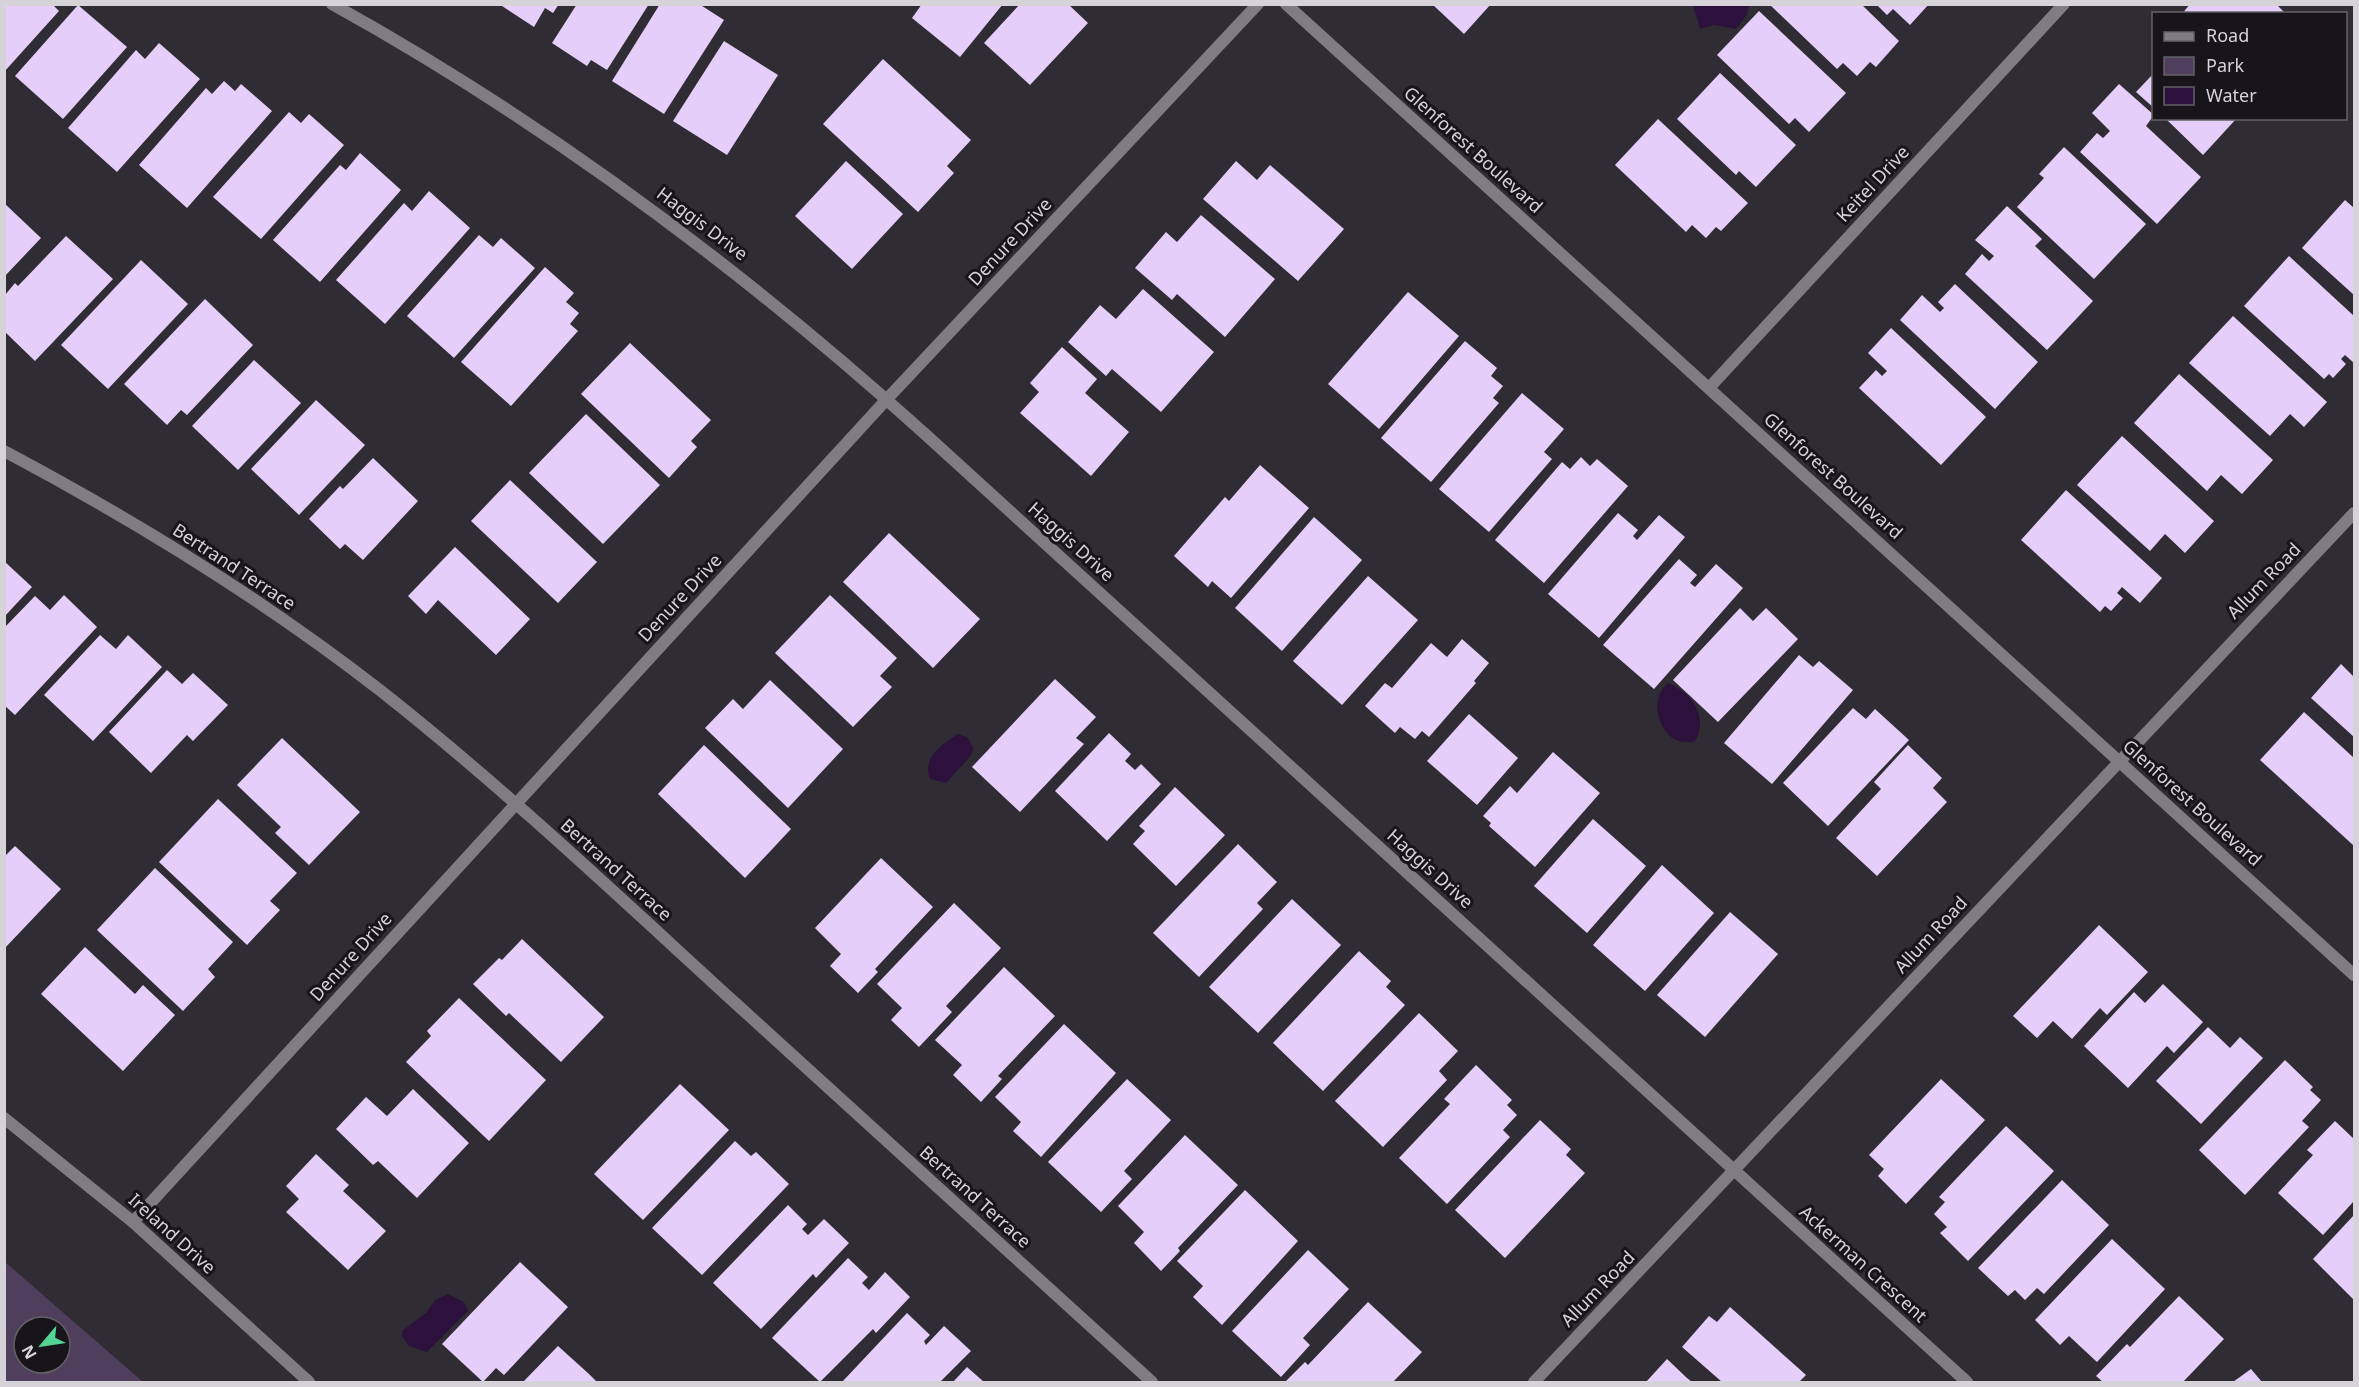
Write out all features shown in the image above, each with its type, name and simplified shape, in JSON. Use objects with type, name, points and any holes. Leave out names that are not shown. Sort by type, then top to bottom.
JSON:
[{"type":"street","name":"Haggis Drive","points":[[332,4],[500,105],[624,188],[748,282],[886,399],[1735,1171]]},
{"type":"street","name":"Denure Drive","points":[[133,1222],[886,399],[1258,4]]},
{"type":"street","name":"Glenforest Boulevard","points":[[1286,4],[2355,975]]},
{"type":"street","name":"Keitel Drive","points":[[1709,388],[2064,4]]},
{"type":"street","name":"Bertrand Terrace","points":[[4,452],[123,517],[265,607],[387,696],[516,804],[1152,1383]]},
{"type":"street","name":"Allum Road","points":[[1534,1383],[2119,760],[2355,513]]},
{"type":"street","name":"Ireland Drive","points":[[4,1118],[133,1222],[309,1383]]},
{"type":"street","name":"Ackerman Crescent","points":[[1735,1171],[1967,1383]]},
{"type":"green space","points":[[4,1262],[66,1315],[12,1315],[12,1375],[72,1375],[72,1320],[143,1382],[5,1382]]},
{"type":"water","points":[[1693,4],[1749,5],[1747,15],[1736,29],[1714,25],[1700,29]]},
{"type":"water","points":[[1668,683],[1677,687],[1691,699],[1696,707],[1700,724],[1695,741],[1684,742],[1674,739],[1661,723],[1658,702],[1661,692]]},
{"type":"water","points":[[958,734],[967,737],[974,749],[969,758],[946,783],[930,779],[928,771],[931,758],[940,747]]},
{"type":"water","points":[[448,1294],[464,1302],[468,1311],[427,1352],[409,1346],[402,1336],[403,1330],[426,1313],[435,1300]]},
{"type":"building","points":[[4,4],[52,4],[59,11],[4,72]]},
{"type":"building","points":[[499,4],[559,4],[553,13],[545,8],[534,27]]},
{"type":"building","points":[[577,4],[649,4],[607,70],[591,60],[587,66],[552,43]]},
{"type":"building","points":[[660,4],[699,4],[724,20],[664,114],[612,81]]},
{"type":"building","points":[[922,4],[1003,4],[960,57],[912,18]]},
{"type":"building","points":[[1020,4],[1068,4],[1088,23],[1030,85],[984,43]]},
{"type":"building","points":[[1432,4],[1491,4],[1464,34]]},
{"type":"building","points":[[1769,4],[1861,4],[1899,41],[1876,67],[1870,62],[1857,76],[1843,63],[1837,69]]},
{"type":"building","points":[[1876,4],[1929,4],[1910,25],[1893,9],[1887,15]]},
{"type":"building","points":[[2190,4],[2276,4],[2284,12],[2184,12]]},
{"type":"building","points":[[78,5],[127,47],[63,119],[15,76]]},
{"type":"building","points":[[1759,11],[1846,93],[1809,132],[1795,118],[1789,124],[1717,55]]},
{"type":"building","points":[[724,41],[778,75],[727,155],[673,121]]},
{"type":"building","points":[[159,43],[200,79],[117,172],[68,128],[136,50],[145,59]]},
{"type":"building","points":[[883,59],[971,140],[947,166],[954,173],[918,212],[823,124]]},
{"type":"building","points":[[1720,73],[1796,145],[1756,187],[1739,171],[1736,175],[1677,119]]},
{"type":"building","points":[[2152,75],[2152,106],[2136,92]]},
{"type":"building","points":[[224,81],[235,91],[241,84],[272,111],[187,208],[139,165],[206,88],[212,94]]},
{"type":"building","points":[[2119,84],[2152,113],[2152,118],[2146,126],[2201,177],[2157,224],[2080,152],[2097,133],[2103,138],[2110,131],[2092,113]]},
{"type":"building","points":[[289,112],[301,123],[309,114],[344,145],[261,239],[213,197]]},
{"type":"building","points":[[1658,119],[1748,203],[1721,231],[1716,227],[1706,238],[1692,225],[1686,232],[1615,165]]},
{"type":"building","points":[[2167,120],[2235,120],[2203,155]]},
{"type":"building","points":[[2064,147],[2146,224],[2094,279],[2017,207],[2044,178],[2039,174]]},
{"type":"building","points":[[360,153],[401,190],[320,282],[273,240],[340,165],[346,170]]},
{"type":"building","points":[[846,161],[903,214],[852,269],[795,216]]},
{"type":"building","points":[[1236,161],[1257,180],[1270,165],[1344,229],[1298,281],[1203,199]]},
{"type":"building","points":[[429,191],[470,228],[385,324],[336,280],[404,203],[412,211]]},
{"type":"building","points":[[2345,200],[2354,208],[2354,295],[2302,248]]},
{"type":"building","points":[[4,203],[41,238],[4,277]]},
{"type":"building","points":[[2007,206],[2042,239],[2035,246],[2093,301],[2047,350],[1965,274],[1982,254],[1989,261],[1994,256],[1975,240]]},
{"type":"building","points":[[1201,215],[1275,279],[1225,337],[1177,294],[1172,300],[1135,268],[1166,232],[1177,242]]},
{"type":"building","points":[[479,235],[493,247],[501,238],[535,268],[454,358],[407,316]]},
{"type":"building","points":[[66,236],[113,279],[35,361],[5,332],[5,295],[15,283],[18,286]]},
{"type":"building","points":[[2289,256],[2354,316],[2354,363],[2345,355],[2341,359],[2346,364],[2333,378],[2329,374],[2324,379],[2244,306]]},
{"type":"building","points":[[141,260],[188,304],[108,389],[61,345]]},
{"type":"building","points":[[545,267],[574,293],[566,302],[579,313],[570,324],[578,331],[511,406],[461,362]]},
{"type":"building","points":[[1955,284],[2038,362],[1995,409],[1900,320],[1922,295],[1940,312],[1944,308],[1938,302]]},
{"type":"building","points":[[1143,289],[1214,352],[1161,412],[1112,369],[1106,376],[1068,342],[1100,305],[1116,319]]},
{"type":"building","points":[[1408,292],[1459,336],[1379,429],[1328,384]]},
{"type":"building","points":[[205,299],[253,345],[187,415],[181,410],[167,425],[124,384]]},
{"type":"building","points":[[2233,316],[2327,402],[2304,427],[2290,414],[2270,436],[2189,363]]},
{"type":"building","points":[[1891,328],[1986,417],[1941,465],[1859,388],[1876,370],[1882,376],[1887,371],[1868,353]]},
{"type":"building","points":[[1465,341],[1497,368],[1491,376],[1503,386],[1493,398],[1499,403],[1431,482],[1381,438]]},
{"type":"building","points":[[630,343],[711,420],[691,441],[697,447],[669,478],[581,394]]},
{"type":"building","points":[[1062,347],[1097,379],[1085,393],[1129,432],[1091,476],[1020,413],[1039,392],[1030,383]]},
{"type":"building","points":[[254,360],[301,403],[238,470],[192,426]]},
{"type":"building","points":[[2179,374],[2273,460],[2242,494],[2221,475],[2207,491],[2134,423]]},
{"type":"building","points":[[1522,393],[1564,429],[1544,452],[1552,459],[1489,532],[1439,489]]},
{"type":"building","points":[[316,400],[365,445],[299,515],[251,469]]},
{"type":"building","points":[[586,414],[660,485],[603,544],[529,473]]},
{"type":"building","points":[[2122,436],[2214,521],[2185,553],[2165,534],[2150,551],[2077,485]]},
{"type":"building","points":[[1581,457],[1590,466],[1597,459],[1628,486],[1544,583],[1495,540],[1562,462],[1570,469]]},
{"type":"building","points":[[373,458],[418,501],[363,560],[345,544],[340,549],[309,519],[340,486],[343,489]]},
{"type":"building","points":[[1260,465],[1309,508],[1231,598],[1212,581],[1208,587],[1174,556],[1225,497],[1229,501]]},
{"type":"building","points":[[510,480],[597,562],[558,603],[471,521]]},
{"type":"building","points":[[2066,490],[2162,578],[2140,603],[2122,587],[2117,593],[2123,598],[2111,611],[2105,606],[2100,612],[2021,540]]},
{"type":"building","points":[[1618,513],[1638,530],[1633,536],[1637,540],[1659,515],[1685,537],[1599,638],[1548,594]]},
{"type":"building","points":[[1314,517],[1362,560],[1282,651],[1235,608]]},
{"type":"building","points":[[889,533],[980,619],[933,668],[843,582]]},
{"type":"building","points":[[455,547],[530,619],[496,655],[438,600],[426,614],[408,596]]},
{"type":"building","points":[[1679,559],[1697,575],[1690,583],[1695,587],[1716,564],[1743,588],[1654,689],[1603,645]]},
{"type":"building","points":[[4,561],[32,587],[4,617]]},
{"type":"building","points":[[1368,576],[1418,620],[1342,705],[1293,661]]},
{"type":"building","points":[[64,595],[97,627],[15,715],[4,705],[4,628],[35,596],[50,610]]},
{"type":"building","points":[[830,595],[897,658],[880,676],[892,687],[853,727],[775,653]]},
{"type":"building","points":[[1740,608],[1753,621],[1766,608],[1798,639],[1718,722],[1673,680]]},
{"type":"building","points":[[100,635],[116,649],[128,635],[162,667],[93,741],[44,695]]},
{"type":"building","points":[[1462,639],[1489,663],[1474,681],[1476,683],[1429,737],[1422,731],[1415,739],[1400,727],[1395,733],[1365,706],[1385,683],[1392,688],[1431,643],[1447,657]]},
{"type":"building","points":[[1799,655],[1813,667],[1819,661],[1853,690],[1772,784],[1724,743]]},
{"type":"building","points":[[2341,664],[2354,677],[2354,737],[2311,698]]},
{"type":"building","points":[[167,670],[182,684],[193,673],[228,705],[193,741],[187,735],[151,773],[109,732]]},
{"type":"building","points":[[1055,679],[1096,717],[1076,738],[1084,744],[1020,812],[972,767]]},
{"type":"building","points":[[770,680],[843,749],[788,808],[705,728],[733,699],[743,709]]},
{"type":"building","points":[[1853,708],[1866,719],[1875,709],[1909,740],[1828,826],[1783,783]]},
{"type":"building","points":[[2304,712],[2354,758],[2353,845],[2260,760]]},
{"type":"building","points":[[1469,714],[1518,758],[1477,805],[1427,761]]},
{"type":"building","points":[[1109,733],[1131,754],[1125,761],[1135,770],[1141,764],[1161,784],[1107,841],[1055,791]]},
{"type":"building","points":[[282,738],[360,812],[309,865],[275,833],[281,827],[237,785]]},
{"type":"building","points":[[704,745],[791,829],[745,878],[658,794]]},
{"type":"building","points":[[1908,745],[1942,778],[1933,788],[1947,802],[1877,876],[1836,838],[1881,789],[1874,782]]},
{"type":"building","points":[[1553,752],[1600,793],[1535,867],[1489,826],[1491,823],[1483,816],[1510,786],[1517,793]]},
{"type":"building","points":[[1175,787],[1225,835],[1176,886],[1133,844],[1145,831],[1139,826]]},
{"type":"building","points":[[218,799],[297,873],[270,901],[280,910],[247,945],[159,862]]},
{"type":"building","points":[[1593,819],[1646,866],[1587,933],[1534,886]]},
{"type":"building","points":[[1238,844],[1277,882],[1257,903],[1263,909],[1199,977],[1153,933]]},
{"type":"building","points":[[15,846],[61,889],[4,949],[4,857]]},
{"type":"building","points":[[881,858],[933,907],[875,969],[878,972],[858,993],[830,966],[841,954],[815,928]]},
{"type":"building","points":[[1662,865],[1714,913],[1645,991],[1593,945]]},
{"type":"building","points":[[155,868],[233,942],[208,969],[215,977],[183,1011],[97,930]]},
{"type":"building","points":[[1292,899],[1341,945],[1258,1033],[1209,987]]},
{"type":"building","points":[[954,903],[1001,948],[946,1006],[952,1012],[919,1047],[891,1020],[902,1008],[877,984]]},
{"type":"building","points":[[1730,912],[1778,954],[1705,1037],[1657,995]]},
{"type":"building","points":[[2099,925],[2148,972],[2107,1015],[2100,1008],[2072,1039],[2053,1021],[2037,1038],[2013,1016]]},
{"type":"building","points":[[522,939],[604,1017],[561,1062],[509,1013],[506,1016],[473,984],[499,958],[502,960]]},
{"type":"building","points":[[85,947],[135,994],[143,985],[175,1015],[123,1071],[41,994]]},
{"type":"building","points":[[1359,951],[1391,981],[1386,987],[1405,1005],[1323,1091],[1273,1043]]},
{"type":"building","points":[[1004,967],[1055,1016],[998,1076],[1002,1079],[981,1102],[953,1075],[962,1065],[935,1040]]},
{"type":"building","points":[[2163,984],[2203,1022],[2174,1053],[2167,1046],[2128,1088],[2084,1046],[2134,992],[2145,1003]]},
{"type":"building","points":[[459,998],[546,1080],[489,1141],[406,1062],[431,1036],[427,1031]]},
{"type":"building","points":[[1419,1013],[1458,1051],[1439,1071],[1447,1080],[1383,1147],[1335,1101]]},
{"type":"building","points":[[1064,1024],[1116,1073],[1041,1157],[1013,1131],[1021,1122],[995,1097]]},
{"type":"building","points":[[2208,1027],[2230,1048],[2240,1037],[2263,1058],[2201,1124],[2156,1081]]},
{"type":"building","points":[[2285,1060],[2313,1087],[2310,1090],[2321,1100],[2302,1121],[2309,1127],[2245,1195],[2199,1150]]},
{"type":"building","points":[[1476,1065],[1512,1100],[1507,1105],[1517,1115],[1503,1130],[1510,1137],[1447,1204],[1399,1158],[1450,1104],[1444,1099]]},
{"type":"building","points":[[1127,1079],[1171,1120],[1124,1171],[1132,1179],[1101,1212],[1048,1162]]},
{"type":"building","points":[[1941,1079],[1985,1120],[1906,1204],[1878,1176],[1884,1169],[1869,1155]]},
{"type":"building","points":[[680,1084],[729,1130],[643,1220],[594,1174]]},
{"type":"building","points":[[413,1089],[469,1143],[417,1198],[378,1161],[373,1165],[336,1129],[366,1097],[387,1116]]},
{"type":"building","points":[[1540,1120],[1571,1149],[1566,1155],[1585,1173],[1505,1258],[1455,1210]]},
{"type":"building","points":[[2335,1121],[2354,1139],[2354,1201],[2323,1235],[2278,1193],[2313,1155],[2307,1150]]},
{"type":"building","points":[[2006,1126],[2054,1171],[1968,1261],[1940,1233],[1947,1227],[1934,1214],[1945,1202],[1939,1197]]},
{"type":"building","points":[[1185,1135],[1238,1185],[1178,1248],[1180,1251],[1161,1271],[1134,1243],[1144,1232],[1118,1206]]},
{"type":"building","points":[[735,1141],[751,1156],[756,1152],[789,1184],[702,1275],[652,1228]]},
{"type":"building","points":[[316,1154],[349,1185],[343,1191],[386,1231],[348,1270],[286,1212],[299,1199],[286,1186]]},
{"type":"building","points":[[2062,1180],[2109,1225],[2044,1294],[2037,1288],[2025,1300],[2015,1290],[2008,1296],[1978,1268]]},
{"type":"building","points":[[1245,1190],[1298,1241],[1222,1325],[1193,1297],[1203,1286],[1177,1261]]},
{"type":"building","points":[[788,1205],[807,1224],[802,1229],[808,1235],[824,1219],[849,1243],[816,1278],[813,1274],[761,1329],[713,1283]]},
{"type":"building","points":[[2354,1215],[2354,1300],[2313,1259]]},
{"type":"building","points":[[2112,1239],[2165,1289],[2097,1362],[2069,1336],[2060,1345],[2035,1320]]},
{"type":"building","points":[[1308,1250],[1349,1289],[1303,1338],[1310,1345],[1281,1377],[1232,1331]]},
{"type":"building","points":[[848,1258],[868,1277],[862,1283],[869,1290],[885,1272],[910,1297],[876,1333],[873,1329],[820,1382],[772,1338]]},
{"type":"building","points":[[520,1262],[568,1307],[504,1375],[496,1368],[483,1382],[442,1344]]},
{"type":"building","points":[[2179,1296],[2224,1339],[2183,1382],[2103,1382],[2096,1376],[2127,1344],[2130,1347]]},
{"type":"building","points":[[1368,1302],[1422,1352],[1393,1382],[1285,1382],[1305,1362],[1308,1365]]},
{"type":"building","points":[[1730,1307],[1806,1375],[1799,1382],[1722,1382],[1682,1347],[1709,1316],[1717,1322]]},
{"type":"building","points":[[907,1313],[930,1335],[924,1341],[926,1345],[944,1326],[971,1351],[940,1382],[842,1382]]},
{"type":"building","points":[[558,1346],[589,1374],[597,1382],[523,1382]]},
{"type":"building","points":[[1667,1359],[1687,1378],[1692,1382],[1646,1382]]},
{"type":"building","points":[[967,1367],[984,1382],[953,1382]]},
{"type":"building","points":[[2251,1369],[2262,1382],[2233,1382]]}]
